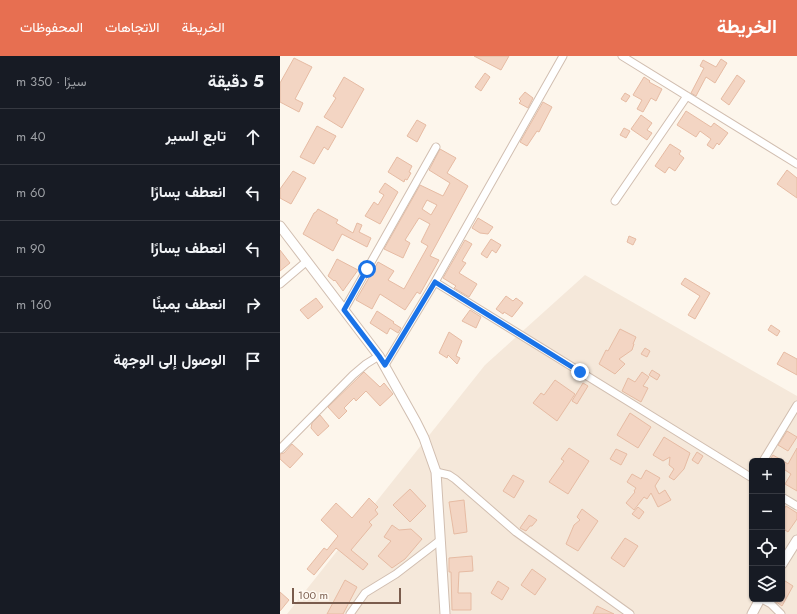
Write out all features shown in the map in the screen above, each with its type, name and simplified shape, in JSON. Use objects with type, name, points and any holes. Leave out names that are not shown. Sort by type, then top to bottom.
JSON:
[{"type":"street","points":[[385,365],[435,282],[563,56]]},
{"type":"street","points":[[622,56],[797,164]]},
{"type":"street","points":[[615,201],[687,96]]},
{"type":"street","points":[[344,310],[436,147]]},
{"type":"street","points":[[280,226],[379,356],[416,422],[436,472],[439,498],[440,541],[445,614]]},
{"type":"street","points":[[280,284],[307,261]]},
{"type":"street","points":[[435,282],[749,476]]},
{"type":"street","points":[[280,449],[366,364],[379,356]]},
{"type":"street","points":[[765,458],[797,404]]},
{"type":"street","points":[[436,472],[449,475],[455,479],[516,532],[630,614]]},
{"type":"street","points":[[785,499],[797,506]]},
{"type":"street","points":[[785,559],[797,540]]},
{"type":"street","points":[[350,614],[365,593],[396,574],[440,541]]},
{"type":"street","points":[[752,614],[759,602]]},
{"type":"street","points":[[767,602],[781,614]]},
{"type":"shaded area","points":[[585,275],[797,396],[797,614],[287,614],[485,365]]},
{"type":"building","points":[[474,56],[509,56],[501,70]]},
{"type":"building","points":[[294,58],[312,67],[295,99],[303,103],[299,112],[280,102],[280,83]]},
{"type":"building","points":[[721,59],[727,63],[715,83],[706,77],[696,96],[691,93],[704,68],[700,66],[703,60],[716,67]]},
{"type":"building","points":[[485,73],[490,77],[481,91],[475,87]]},
{"type":"building","points":[[737,75],[745,81],[729,105],[721,99]]},
{"type":"building","points":[[344,77],[364,89],[342,128],[324,117],[336,98],[333,96]]},
{"type":"building","points":[[644,77],[650,81],[649,82],[662,89],[656,101],[651,98],[643,112],[637,109],[642,100],[633,95]]},
{"type":"building","points":[[525,92],[533,98],[528,108],[519,103],[521,101],[519,99]]},
{"type":"building","points":[[625,93],[630,96],[626,102],[621,99]]},
{"type":"building","points":[[543,102],[552,107],[539,132],[537,131],[527,146],[520,142]]},
{"type":"building","points":[[686,111],[711,127],[714,123],[728,133],[719,145],[717,143],[713,149],[707,145],[711,139],[700,131],[696,137],[677,125]]},
{"type":"building","points":[[641,115],[652,123],[647,130],[652,133],[647,140],[631,129]]},
{"type":"building","points":[[417,120],[426,125],[417,142],[407,136]]},
{"type":"building","points":[[317,126],[336,136],[328,150],[324,147],[314,164],[300,157]]},
{"type":"building","points":[[624,128],[630,131],[626,138],[620,135]]},
{"type":"building","points":[[670,144],[681,151],[679,154],[684,158],[675,171],[669,167],[665,173],[655,166]]},
{"type":"building","points":[[440,149],[456,158],[447,173],[468,186],[430,256],[439,260],[420,294],[417,292],[405,310],[380,294],[372,309],[356,300],[378,262],[394,271],[388,280],[404,289],[428,246],[421,242],[430,224],[419,218],[405,240],[410,243],[403,258],[384,249],[420,185],[443,196],[450,183],[429,170]],"holes":[[[427,200],[437,205],[431,215],[422,209]]]},
{"type":"building","points":[[397,157],[412,166],[409,172],[411,173],[404,182],[388,172]]},
{"type":"building","points":[[787,170],[797,178],[797,198],[777,184]]},
{"type":"building","points":[[293,171],[306,178],[291,204],[280,198],[280,189]]},
{"type":"building","points":[[385,183],[398,192],[380,224],[365,216],[374,202],[378,205],[384,195],[379,192]]},
{"type":"building","points":[[318,209],[338,220],[336,223],[353,233],[357,223],[362,225],[359,232],[371,238],[367,247],[342,234],[333,251],[303,234],[314,213]]},
{"type":"building","points":[[478,218],[493,227],[488,234],[480,233],[472,228]]},
{"type":"building","points":[[629,236],[636,239],[633,245],[627,242]]},
{"type":"building","points":[[491,239],[501,245],[496,253],[492,250],[487,258],[481,254]]},
{"type":"building","points":[[465,240],[472,244],[462,261],[466,263],[459,273],[477,284],[469,297],[454,288],[456,286],[443,278]]},
{"type":"building","points":[[280,250],[290,263],[280,271]]},
{"type":"building","points":[[337,259],[358,270],[343,291],[335,280],[334,281],[328,276]]},
{"type":"building","points":[[685,278],[710,293],[695,319],[688,315],[700,296],[681,284]]},
{"type":"building","points":[[506,296],[513,301],[516,298],[523,303],[512,317],[504,312],[503,314],[496,309]]},
{"type":"building","points":[[316,298],[323,307],[308,319],[300,310]]},
{"type":"building","points":[[470,310],[481,317],[476,328],[462,321]]},
{"type":"building","points":[[377,311],[401,328],[398,333],[390,328],[387,334],[370,323]]},
{"type":"building","points":[[771,325],[780,331],[777,336],[768,330]]},
{"type":"building","points":[[620,329],[636,337],[632,350],[619,359],[625,364],[615,374],[599,364],[606,350],[608,351]]},
{"type":"building","points":[[449,332],[462,341],[456,356],[460,358],[457,364],[448,355],[447,358],[439,353]]},
{"type":"building","points":[[645,348],[650,351],[647,357],[641,354]]},
{"type":"building","points":[[784,352],[797,359],[797,375],[777,364]]},
{"type":"building","points":[[652,370],[660,375],[657,380],[649,375]]},
{"type":"building","points":[[364,372],[380,387],[384,383],[393,394],[380,406],[366,391],[356,401],[354,398],[344,408],[347,411],[339,419],[328,407]]},
{"type":"building","points":[[642,372],[649,377],[643,386],[648,388],[641,402],[622,391],[628,378],[635,382]]},
{"type":"building","points":[[555,380],[575,394],[557,421],[533,403],[541,393],[544,395]]},
{"type":"building","points":[[583,383],[588,386],[577,404],[572,401]]},
{"type":"building","points":[[630,413],[651,427],[638,448],[617,435]]},
{"type":"building","points":[[320,415],[329,426],[318,436],[311,428],[312,423]]},
{"type":"building","points":[[787,431],[797,437],[788,451],[778,445]]},
{"type":"building","points":[[664,437],[690,453],[684,469],[674,480],[669,477],[674,469],[669,465],[670,457],[663,461],[653,455]]},
{"type":"building","points":[[292,444],[303,454],[290,468],[280,459],[280,454],[284,453]]},
{"type":"building","points":[[569,448],[589,461],[568,494],[549,482],[564,461],[561,459]]},
{"type":"building","points":[[797,448],[797,491],[785,484],[791,474],[785,470],[785,462],[788,464]]},
{"type":"building","points":[[616,449],[627,454],[621,465],[610,459]]},
{"type":"building","points":[[697,452],[703,456],[698,464],[692,460]]},
{"type":"building","points":[[773,455],[778,458],[771,458]]},
{"type":"building","points":[[646,470],[660,478],[655,486],[659,494],[665,490],[671,500],[658,507],[651,493],[647,499],[644,497],[634,510],[626,503],[635,492],[634,491],[636,488],[627,482],[632,474],[641,479]]},
{"type":"building","points":[[513,475],[524,481],[514,498],[503,491]]},
{"type":"building","points":[[410,489],[426,506],[410,522],[393,505]]},
{"type":"building","points":[[369,498],[378,507],[375,510],[378,514],[369,522],[372,525],[351,550],[368,564],[363,570],[336,548],[314,575],[307,569],[324,548],[327,550],[338,536],[321,520],[336,503],[352,518]]},
{"type":"building","points":[[464,500],[467,532],[454,534],[449,502]]},
{"type":"building","points":[[786,506],[797,513],[797,519],[788,532],[785,530]]},
{"type":"building","points":[[638,507],[644,512],[639,519],[632,514]]},
{"type":"building","points":[[582,509],[598,521],[578,551],[566,544],[574,525],[580,520],[577,517]]},
{"type":"building","points":[[529,515],[537,520],[526,531],[520,528]]},
{"type":"building","points":[[392,525],[399,530],[411,529],[422,539],[405,559],[392,568],[378,556],[391,541],[384,537]]},
{"type":"building","points":[[625,538],[638,546],[624,567],[611,558]]},
{"type":"building","points":[[472,556],[473,571],[459,572],[458,593],[471,593],[471,610],[452,610],[449,558]]},
{"type":"building","points":[[532,569],[546,579],[535,595],[521,585]]},
{"type":"building","points":[[345,580],[357,587],[343,614],[327,614]]},
{"type":"building","points":[[498,581],[509,588],[502,600],[491,593]]},
{"type":"building","points":[[785,581],[793,586],[785,601]]},
{"type":"building","points":[[280,592],[289,600],[280,611]]},
{"type":"building","points":[[776,602],[784,602],[782,606]]},
{"type":"building","points":[[597,606],[614,614],[593,614]]},
{"type":"route","points":[[367,269],[344,310],[385,365],[435,282],[580,372]]}]
